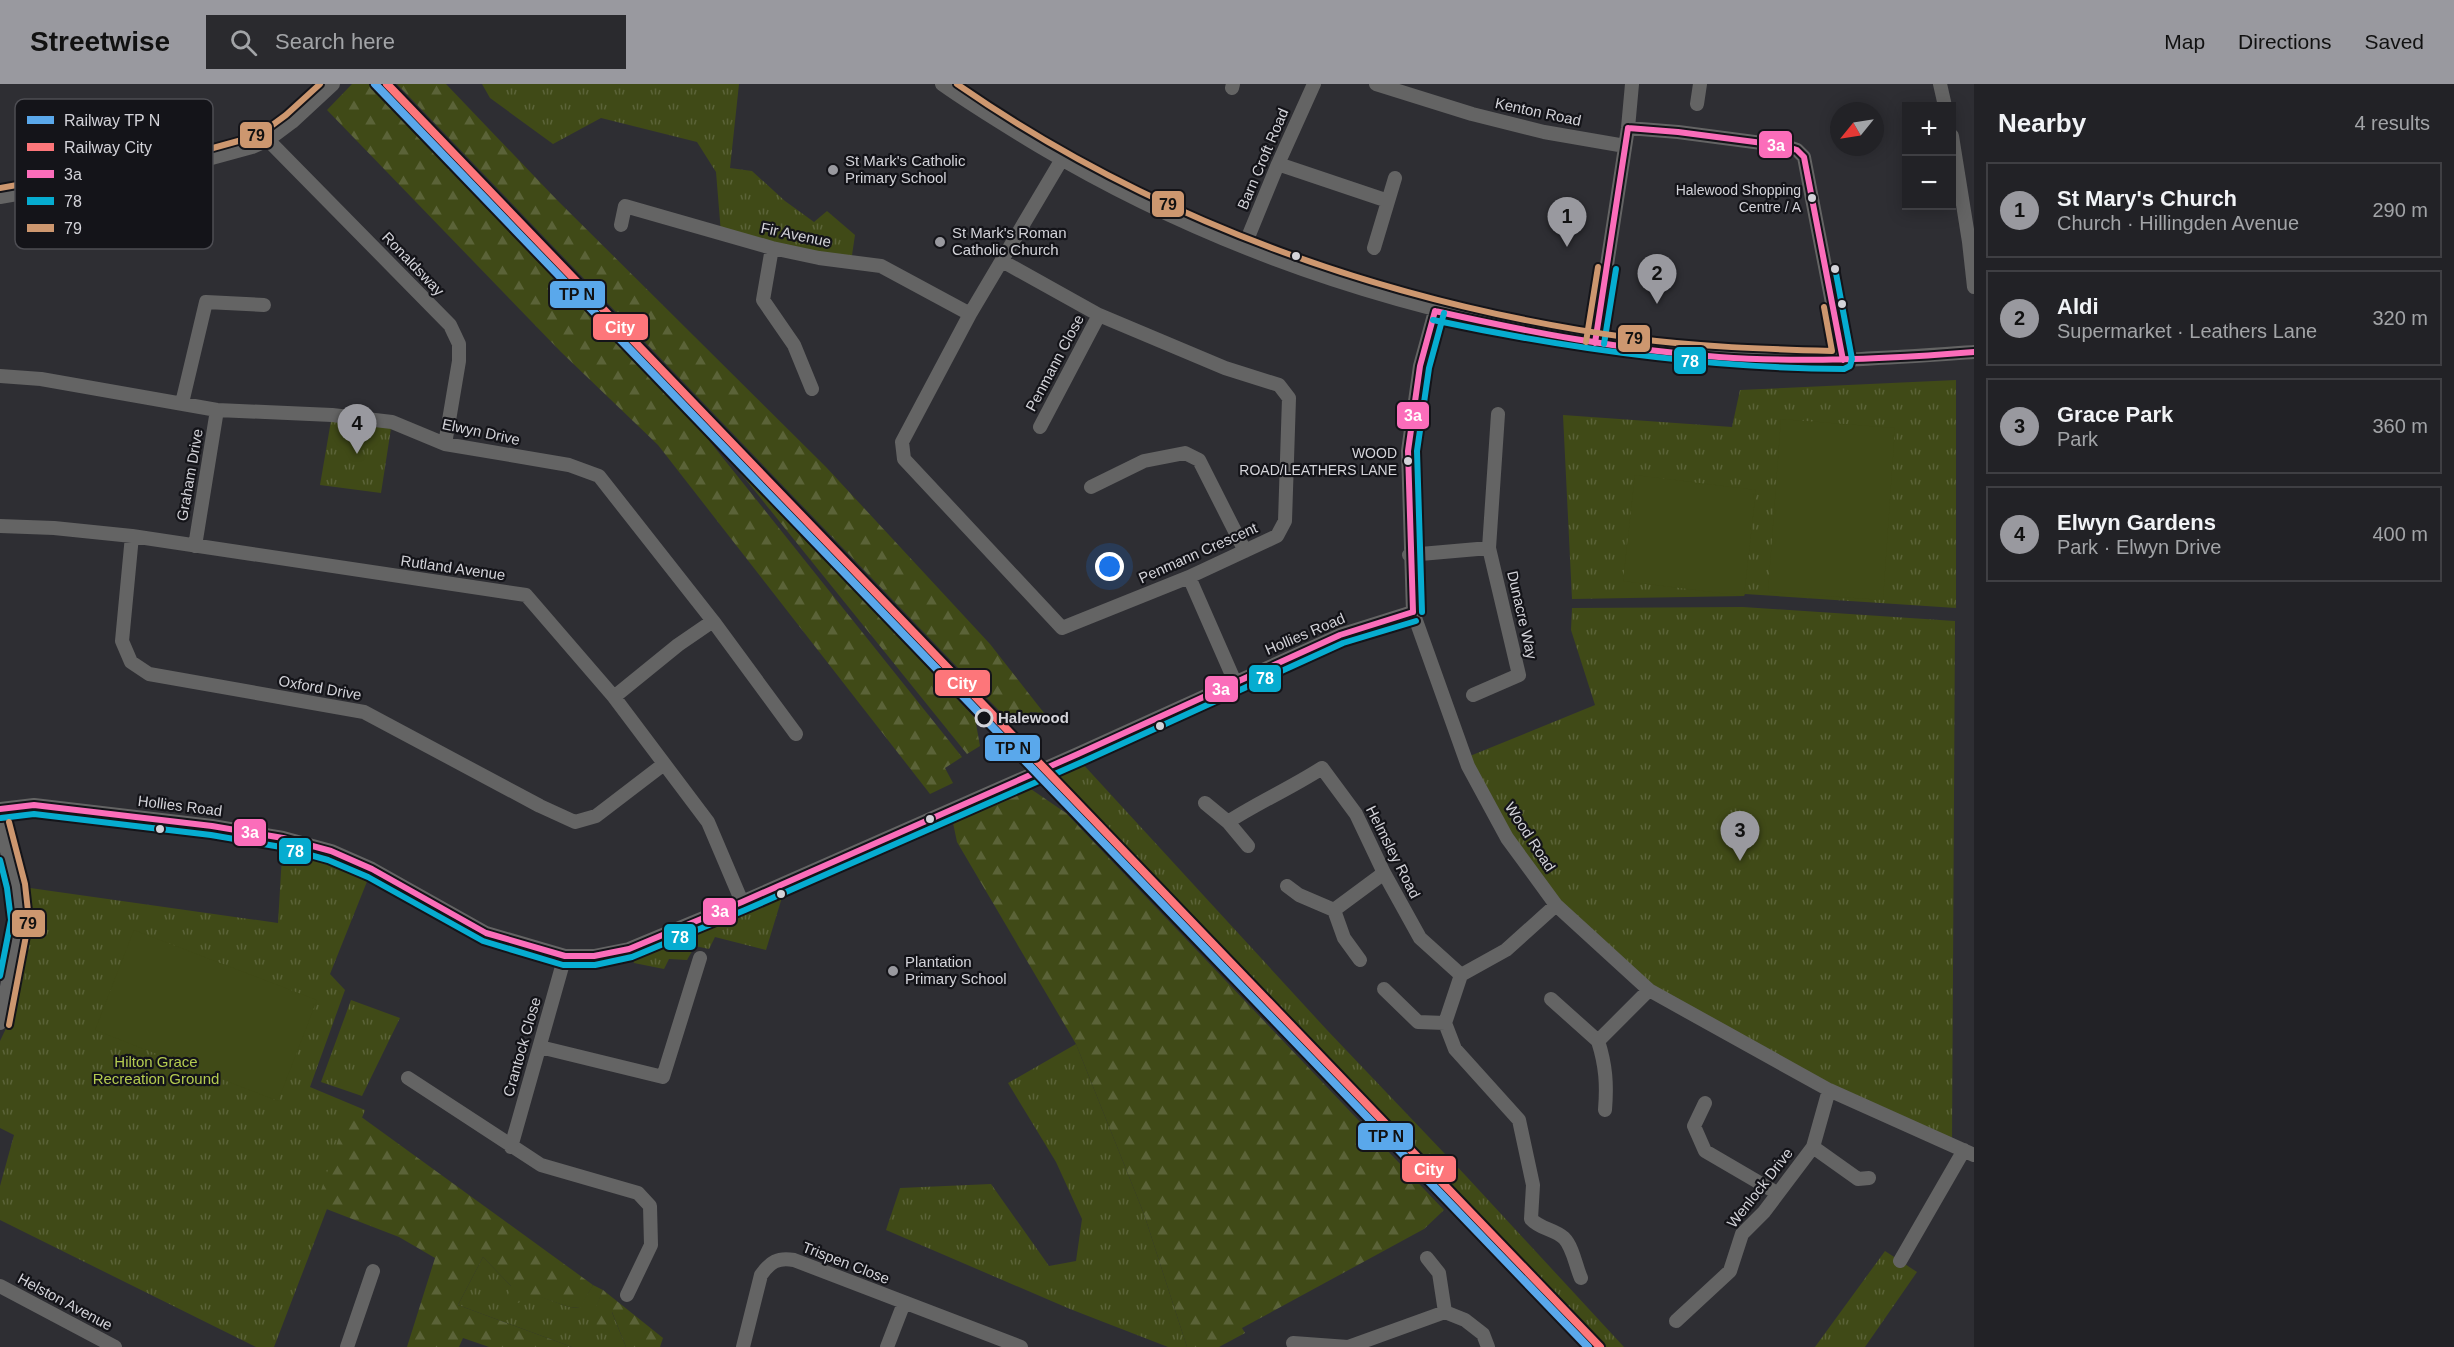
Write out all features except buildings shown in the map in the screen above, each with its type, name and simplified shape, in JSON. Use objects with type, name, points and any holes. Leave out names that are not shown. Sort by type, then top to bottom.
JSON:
[{"type":"street","points":[[213,158],[268,140],[300,115],[333,84]]},
{"type":"street","points":[[942,84],[1062,159],[1136,200],[1244,247],[1328,280],[1434,311],[1595,343],[1757,359],[1844,360],[1974,352]]},
{"type":"street","name":"Barn Croft Road","points":[[1244,247],[1314,84]]},
{"type":"street","name":"Kenton Road","points":[[1376,84],[1482,117],[1544,132],[1625,146]]},
{"type":"street","points":[[1595,343],[1628,128],[1632,84]]},
{"type":"street","points":[[1697,104],[1700,84]]},
{"type":"street","points":[[1940,84],[1944,102]]},
{"type":"street","points":[[1628,128],[1678,132],[1785,146],[1797,150],[1804,158],[1844,360]]},
{"type":"street","name":"Ronaldsway","points":[[268,140],[450,325],[459,344],[459,361],[445,444]]},
{"type":"street","points":[[1956,156],[1972,242],[1974,287]]},
{"type":"street","name":"Penmann Crescent","points":[[1002,261],[1099,315],[1225,368],[1280,385],[1289,398],[1285,520],[1277,536],[1189,577],[1062,628],[904,459],[902,442],[970,314],[1062,159]]},
{"type":"street","points":[[1278,164],[1388,201]]},
{"type":"street","points":[[1374,248],[1395,177]]},
{"type":"street","points":[[0,197],[15,194]]},
{"type":"street","name":"Fir Avenue","points":[[621,225],[625,206],[772,248],[819,258],[881,266],[970,314]]},
{"type":"street","points":[[772,248],[763,300],[794,345],[812,390]]},
{"type":"street","points":[[182,403],[206,302],[264,305]]},
{"type":"street","name":"Wood Road","points":[[1434,311],[1420,366],[1408,451],[1409,555],[1413,612],[1468,766],[1507,838],[1556,905],[1649,990],[1829,1090],[1969,1153]]},
{"type":"street","name":"Penmann Close","points":[[1040,427],[1099,315]]},
{"type":"street","name":"Elwyn Drive","points":[[0,376],[41,380],[218,410],[332,415],[392,422],[445,444],[569,465],[599,476],[713,621],[796,734]]},
{"type":"street","name":"Graham Drive","points":[[195,546],[218,410]]},
{"type":"street","name":"Dunacre Way","points":[[1473,695],[1520,675],[1489,548],[1498,414]]},
{"type":"street","points":[[1091,487],[1144,461],[1185,453],[1199,460],[1245,551]]},
{"type":"street","name":"Rutland Avenue","points":[[0,526],[54,528],[132,536],[526,595],[614,697],[708,822],[742,902]]},
{"type":"street","name":"Oxford Drive","points":[[132,536],[122,641],[131,662],[149,674],[364,712],[540,806],[575,822],[596,816],[664,764]]},
{"type":"street","points":[[1409,555],[1489,548]]},
{"type":"street","points":[[1189,577],[1235,682]]},
{"type":"street","name":"Hollies Road","points":[[0,809],[34,805],[212,826],[283,838],[331,851],[372,869],[486,933],[565,956],[594,956],[629,948],[742,902],[1078,754],[1340,635],[1413,612]]},
{"type":"street","points":[[614,697],[678,645],[713,621]]},
{"type":"street","name":"Helmsley Road","points":[[1228,822],[1257,803],[1287,790],[1322,768],[1356,813],[1384,873],[1420,938],[1461,975]]},
{"type":"street","points":[[1205,803],[1228,822],[1248,846]]},
{"type":"street","points":[[0,1023],[20,920],[16,886],[1,832]]},
{"type":"street","points":[[1334,910],[1384,873]]},
{"type":"street","points":[[1287,886],[1299,895],[1334,910],[1344,938],[1360,960]]},
{"type":"street","points":[[1556,905],[1506,950],[1461,975],[1445,1023],[1455,1049],[1518,1120],[1533,1185],[1531,1219],[1536,1225],[1563,1237],[1581,1278]]},
{"type":"street","name":"Crantock Close","points":[[511,1147],[565,956]]},
{"type":"street","points":[[540,1047],[663,1077],[700,958]]},
{"type":"street","points":[[1384,989],[1418,1022],[1445,1023]]},
{"type":"street","points":[[1598,1041],[1649,990]]},
{"type":"street","points":[[1551,999],[1598,1041],[1608,1083],[1605,1110]]},
{"type":"street","points":[[408,1078],[541,1165],[638,1193],[650,1206],[651,1245],[627,1295]]},
{"type":"street","name":"Wenlock Drive","points":[[1676,1322],[1730,1271],[1742,1234],[1764,1212],[1813,1147],[1829,1090]]},
{"type":"street","points":[[1705,1103],[1694,1126],[1705,1151],[1777,1193]]},
{"type":"street","points":[[1813,1147],[1858,1179],[1869,1178]]},
{"type":"street","points":[[1900,1261],[1969,1153]]},
{"type":"street","name":"Trispen Close","points":[[743,1347],[761,1275],[775,1260],[784,1258],[1011,1346]]},
{"type":"street","points":[[1426,1258],[1439,1273],[1445,1312]]},
{"type":"street","points":[[347,1347],[373,1271]]},
{"type":"street","name":"Helston Avenue","points":[[0,1286],[107,1346]]},
{"type":"street","points":[[887,1347],[904,1303]]},
{"type":"street","points":[[1293,1343],[1348,1347],[1445,1312],[1465,1320],[1483,1334],[1488,1347]]},
{"type":"green space","points":[[352,84],[370,84],[687,413],[962,757],[945,768],[953,783],[930,794],[658,445],[561,352],[327,110]]},
{"type":"green space","points":[[397,84],[446,84],[557,200],[826,467],[990,644],[1044,713],[1030,712],[1031,722],[1010,722]]},
{"type":"green space","points":[[482,84],[739,84],[730,168],[752,171],[785,201],[814,222],[827,211],[855,235],[851,262],[721,233],[716,172],[697,142],[601,118],[553,144],[490,98]]},
{"type":"green space","points":[[1956,380],[1956,608],[1745,594],[1744,596],[1572,599],[1563,415],[1732,427],[1740,390]]},
{"type":"green space","points":[[332,415],[392,422],[381,493],[320,485]]},
{"type":"green space","points":[[1781,419],[1895,428],[1883,600],[1768,592]]},
{"type":"green space","points":[[721,449],[975,718],[980,746],[967,754]]},
{"type":"green space","points":[[1635,475],[1756,490],[1744,596],[1623,581]]},
{"type":"green space","points":[[1743,607],[1955,621],[1952,1145],[1817,1083],[1661,996],[1548,895],[1465,758],[1595,705],[1571,630],[1572,608]]},
{"type":"green space","points":[[1081,762],[1327,1030],[1624,1347],[1606,1347],[1055,773]]},
{"type":"green space","points":[[1025,785],[1066,813],[1444,1210],[1424,1229],[1242,1328],[1245,1333],[1219,1347],[1187,1347],[1144,1214],[1076,1044],[957,842],[952,818]]},
{"type":"green space","name":"Hilton Grace Recreation Ground","points":[[283,838],[372,869],[330,974],[345,990],[310,1087],[365,1110],[274,1347],[256,1347],[0,1220],[0,1186],[14,1135],[0,1128],[0,1041],[10,1020],[20,920],[16,886],[278,923]]},
{"type":"green space","points":[[787,881],[766,950],[715,937],[709,949],[695,946],[687,960],[669,959],[664,969],[634,963],[629,949]]},
{"type":"green space","points":[[134,930],[317,1000],[278,1101],[95,1030]]},
{"type":"green space","points":[[351,1000],[400,1018],[362,1096],[321,1082]]},
{"type":"green space","points":[[1076,1044],[1144,1214],[1187,1347],[1168,1347],[1070,1309],[886,1230],[900,1188],[991,1184],[1049,1266],[1076,1261],[1082,1219],[1056,1162],[1008,1083]]},
{"type":"green space","points":[[349,1108],[593,1285],[580,1308],[569,1307],[534,1295],[518,1303],[507,1298],[511,1286],[483,1257],[458,1305],[572,1347],[489,1347],[463,1338],[459,1347],[407,1347],[435,1258],[399,1237],[316,1205]]},
{"type":"green space","points":[[1885,1251],[1917,1272],[1865,1347],[1815,1347]]},
{"type":"green space","points":[[483,1257],[511,1286],[569,1307],[579,1308],[593,1285],[603,1290],[591,1320],[611,1310],[626,1347],[572,1347],[458,1305]]},
{"type":"green space","points":[[603,1290],[663,1338],[660,1347],[626,1347],[612,1312],[611,1335],[590,1320]]},
{"type":"transit line","name":"79","points":[[213,148],[263,132],[286,115],[320,84]]},
{"type":"transit line","points":[[375,84],[1588,1347]]},
{"type":"transit line","name":"79","points":[[957,84],[1034,133],[1113,178],[1195,217],[1280,251],[1366,280],[1453,304],[1542,323],[1632,338],[1707,346],[1832,351],[1824,307]]},
{"type":"transit line","name":"3a","points":[[1628,128],[1785,146],[1797,150],[1804,157],[1843,360]]},
{"type":"transit line","name":"3a","points":[[1595,343],[1628,128]]},
{"type":"transit line","name":"79","points":[[0,188],[15,185]]},
{"type":"transit line","name":"79","points":[[1586,342],[1598,267]]},
{"type":"transit line","name":"78","points":[[1433,320],[1535,340],[1637,355],[1740,365],[1844,369],[1850,366],[1852,359],[1835,268]]},
{"type":"transit line","name":"78","points":[[1604,344],[1616,269]]},
{"type":"transit line","name":"3a","points":[[1435,311],[1576,339],[1647,350],[1719,357],[1783,360],[1846,359],[1974,352]]},
{"type":"transit line","name":"3a","points":[[1413,612],[1408,451],[1420,366],[1435,311]]},
{"type":"transit line","name":"78","points":[[1422,612],[1417,451],[1429,368],[1444,313]]},
{"type":"transit line","name":"3a","points":[[0,809],[34,805],[212,826],[283,838],[331,851],[372,869],[486,933],[565,956],[594,956],[629,949],[742,902],[1078,754],[1340,635],[1413,612]]},
{"type":"transit line","name":"78","points":[[1,818],[34,814],[211,835],[281,847],[328,860],[368,877],[483,941],[563,965],[595,965],[632,957],[745,910],[1082,762],[1343,643],[1416,621]]},
{"type":"transit line","name":"79","points":[[9,822],[25,884],[29,920],[9,1025]]},
{"type":"transit line","name":"78","points":[[0,860],[7,888],[11,920],[0,976]]},
{"type":"rail line","name":"City","points":[[387,84],[1600,1347]]},
{"type":"place","name":"St Mark's Catholic Primary School","points":[[833,170]]},
{"type":"place","name":"Halewood Shopping Centre / A","points":[[1812,198]]},
{"type":"place","name":"St Mark's Roman Catholic Church","points":[[940,242]]},
{"type":"place","name":"St Mary's Church","points":[[1567,247]]},
{"type":"place","name":"Aldi","points":[[1657,304]]},
{"type":"place","name":"Elwyn Gardens","points":[[357,454]]},
{"type":"place","name":"WOOD ROAD/LEATHERS LANE","points":[[1408,461]]},
{"type":"place","name":"Halewood","points":[[984,718]]},
{"type":"place","name":"Grace Park","points":[[1740,861]]},
{"type":"place","name":"Plantation Primary School","points":[[893,971]]}]
